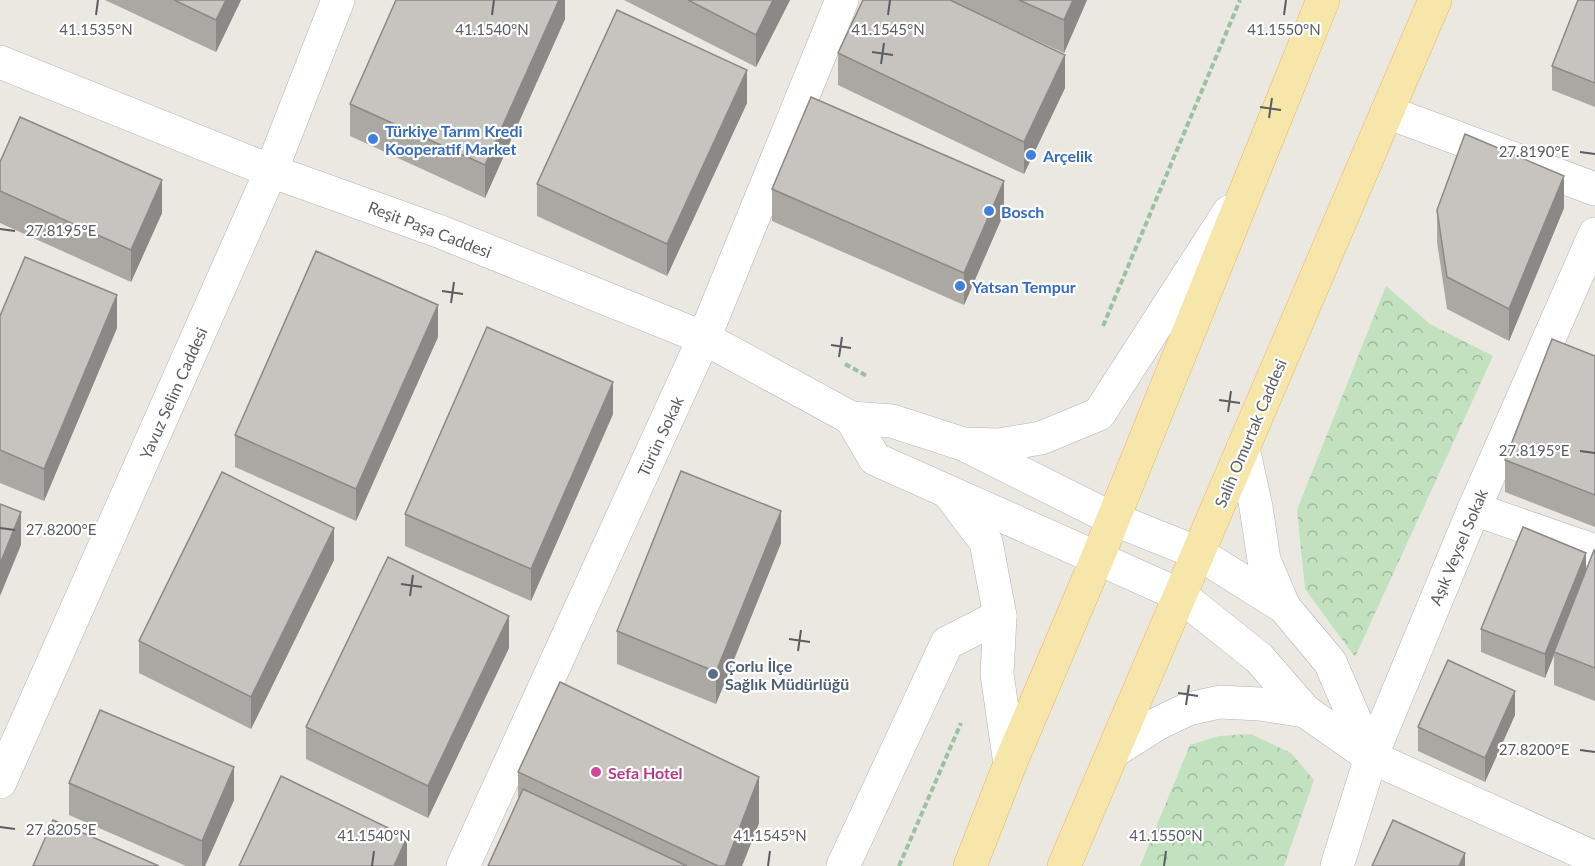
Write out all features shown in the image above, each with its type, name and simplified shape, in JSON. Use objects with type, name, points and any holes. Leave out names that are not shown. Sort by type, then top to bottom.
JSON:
[{"type":"main road","points":[[970,866],[1010,764],[1097,560],[1323,0]]},
{"type":"main road","name":"Salih Omurtak Caddesi","points":[[1064,866],[1435,0]]},
{"type":"street","name":"Yavuz Selim Caddesi","points":[[0,782],[271,171],[338,0]]},
{"type":"street","name":"Türün Sokak","points":[[464,866],[704,338],[842,0]]},
{"type":"street","name":"Reşit Paşa Caddesi","points":[[0,62],[271,171],[441,232],[704,338],[851,418]]},
{"type":"street","points":[[1387,112],[1595,189]]},
{"type":"street","points":[[963,444],[999,445],[1041,438],[1099,414],[1252,175]]},
{"type":"street","name":"Aşık Veysel Sokak","points":[[1337,866],[1371,757],[1474,510],[1595,234]]},
{"type":"street","points":[[851,418],[891,421],[963,444],[1113,519],[1198,553],[1284,607]]},
{"type":"street","points":[[851,418],[875,459],[1097,560],[1180,595],[1259,658],[1305,711],[1371,757],[1595,858]]},
{"type":"street","points":[[1243,448],[1256,507],[1264,560],[1284,607],[1330,662],[1371,757]]},
{"type":"street","points":[[948,492],[986,542],[1000,616],[997,674],[1010,764]]},
{"type":"street","points":[[1474,510],[1595,551]]},
{"type":"street","points":[[843,866],[947,643],[1000,616]]},
{"type":"street","points":[[1114,751],[1157,723],[1188,709],[1209,704],[1220,702],[1260,704],[1305,711]]},
{"type":"path","points":[[1102,329],[1240,0]]},
{"type":"path","points":[[841,362],[872,378]]},
{"type":"path","points":[[899,866],[962,719]]},
{"type":"green space","points":[[1386,286],[1430,324],[1493,356],[1355,657],[1305,589],[1297,510]]},
{"type":"green space","points":[[1251,734],[1291,753],[1314,780],[1284,866],[1140,866],[1190,745],[1219,736]]},
{"type":"building","points":[[174,0],[226,0],[216,20]]},
{"type":"building","points":[[396,0],[559,0],[485,165],[350,104]]},
{"type":"building","points":[[688,0],[773,0],[756,35]]},
{"type":"building","points":[[863,0],[950,0],[1065,55],[1024,142],[838,53]]},
{"type":"building","points":[[1019,0],[1073,0],[1064,20]]},
{"type":"building","points":[[1578,0],[1595,0],[1595,83],[1552,66]]},
{"type":"building","points":[[617,10],[747,70],[667,244],[537,184]]},
{"type":"building","points":[[811,97],[1004,181],[964,273],[772,189]]},
{"type":"building","points":[[20,117],[162,180],[131,250],[0,191],[0,162]]},
{"type":"building","points":[[1465,134],[1564,176],[1509,309],[1447,277],[1437,210]]},
{"type":"building","points":[[316,251],[438,305],[356,489],[235,435]]},
{"type":"building","points":[[25,257],[117,295],[44,469],[0,450],[0,316]]},
{"type":"building","points":[[487,327],[613,382],[531,569],[405,514]]},
{"type":"building","points":[[1552,339],[1595,356],[1595,495],[1505,460]]},
{"type":"building","points":[[681,471],[781,511],[716,672],[617,631]]},
{"type":"building","points":[[222,472],[334,528],[251,697],[139,641]]},
{"type":"building","points":[[0,504],[21,512],[0,564]]},
{"type":"building","points":[[1523,527],[1586,553],[1545,654],[1481,629]]},
{"type":"building","points":[[1595,551],[1595,668],[1554,652]]},
{"type":"building","points":[[388,557],[509,616],[428,786],[306,727]]},
{"type":"building","points":[[1448,660],[1515,691],[1485,758],[1418,727]]},
{"type":"building","points":[[560,682],[759,777],[725,866],[718,866],[518,772]]},
{"type":"building","points":[[100,710],[234,767],[202,841],[69,783]]},
{"type":"building","points":[[281,776],[407,837],[394,866],[239,866]]},
{"type":"building","points":[[523,789],[687,866],[488,866]]},
{"type":"building","points":[[53,820],[159,866],[33,866]]},
{"type":"building","points":[[1393,820],[1465,853],[1459,866],[1372,866]]},
{"type":"place","name":"Türkiye Tarım Kredi Kooperatif Market","points":[[373,139]]},
{"type":"place","name":"Arçelik","points":[[1031,155]]},
{"type":"place","name":"Bosch","points":[[989,211]]},
{"type":"place","name":"Yatsan Tempur","points":[[960,286]]},
{"type":"place","name":"Çorlu İlçe Sağlık Müdürlüğü","points":[[713,674]]},
{"type":"place","name":"Sefa Hotel","points":[[596,772]]}]
